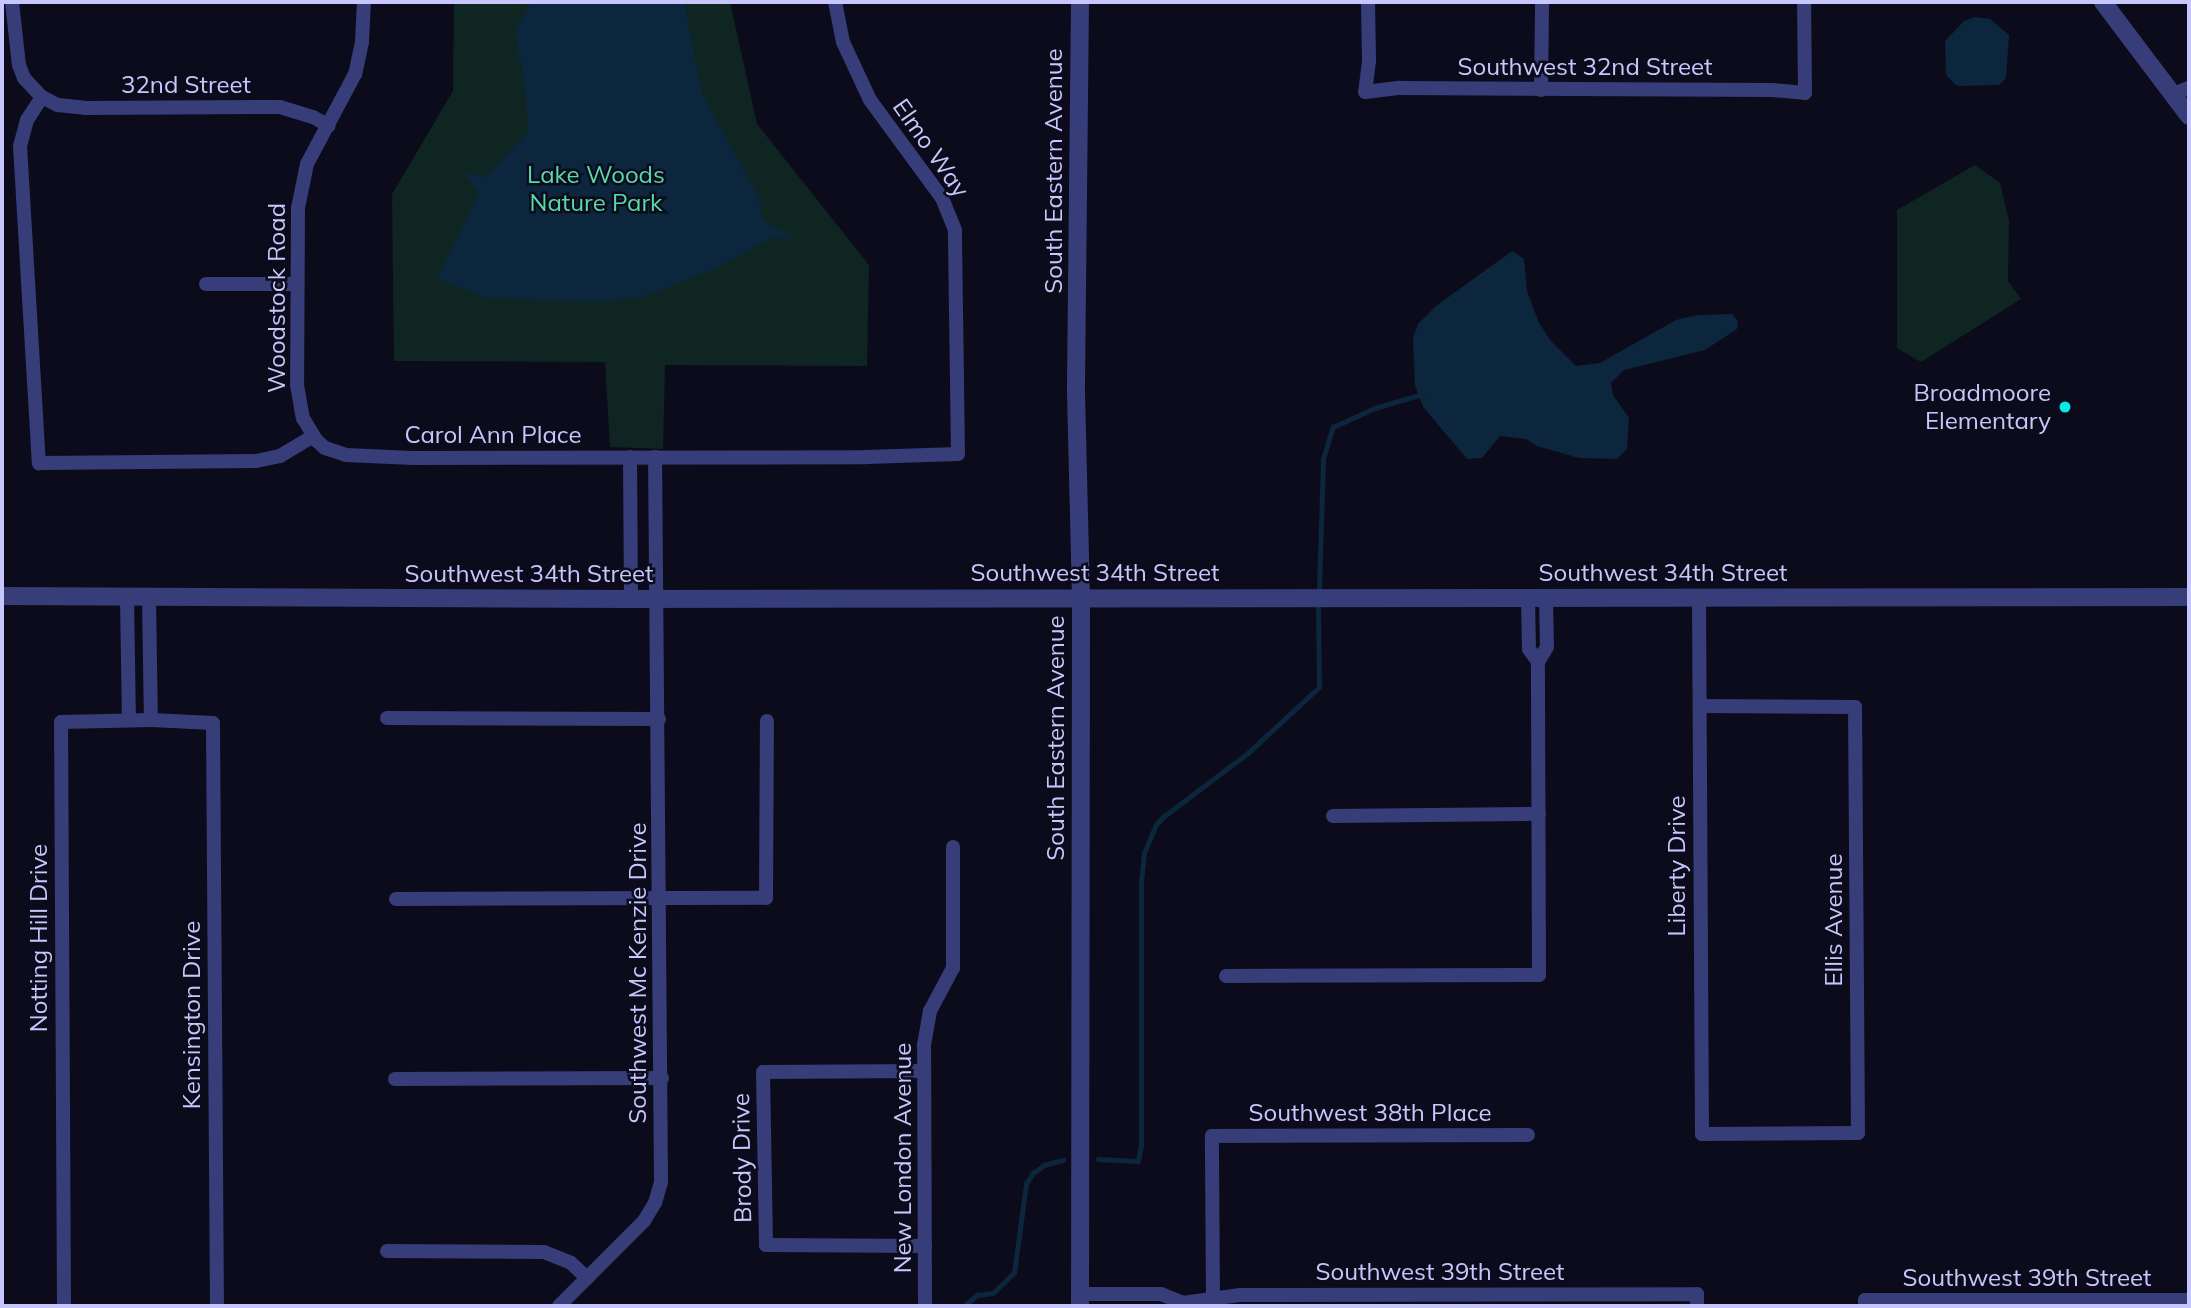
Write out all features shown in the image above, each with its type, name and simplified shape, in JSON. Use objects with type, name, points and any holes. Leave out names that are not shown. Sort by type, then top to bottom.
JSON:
[{"type":"street","points":[[12,2],[19,65],[24,78],[41,97],[27,120],[20,146],[39,463],[256,461],[280,456],[313,436]]},
{"type":"street","name":"Woodstock Road","points":[[313,436],[303,418],[297,385],[299,190],[307,164],[343,101],[360,59],[364,2]]},
{"type":"street","name":"Elmo Way","points":[[835,2],[843,42],[870,100],[942,198],[955,230],[958,454]]},
{"type":"street","name":"South Eastern Avenue","points":[[1080,2],[1076,393],[1081,598],[1080,1300]]},
{"type":"street","name":"Southwest 32nd Street","points":[[1368,2],[1369,61],[1365,92],[1400,88],[1772,90],[1805,93],[1804,2]]},
{"type":"street","points":[[1541,90],[1542,2]]},
{"type":"street","points":[[2103,2],[2181,91],[2189,114]]},
{"type":"street","name":"32nd Street","points":[[41,97],[58,105],[85,108],[280,107],[313,117],[329,126]]},
{"type":"street","points":[[206,284],[298,284]]},
{"type":"street","name":"Carol Ann Place","points":[[313,436],[325,448],[359,457],[958,454]]},
{"type":"street","points":[[630,457],[631,599]]},
{"type":"street","name":"Southwest Mc Kenzie Drive","points":[[559,1306],[644,1221],[655,1203],[662,1170],[655,457]]},
{"type":"street","name":"Southwest 34th Street","points":[[2,596],[631,599],[2189,597]]},
{"type":"street","points":[[127,597],[129,720]]},
{"type":"street","points":[[149,598],[151,720]]},
{"type":"street","points":[[1226,976],[1539,975],[1538,662],[1546,647],[1537,598]]},
{"type":"street","name":"Liberty Drive","points":[[1699,598],[1702,1135],[1858,1133]]},
{"type":"street","name":"Ellis Avenue","points":[[1700,706],[1854,707],[1858,1133]]},
{"type":"street","points":[[387,718],[659,719]]},
{"type":"street","name":"Notting Hill Drive","points":[[64,1306],[61,722],[151,720],[213,723]]},
{"type":"street","points":[[397,899],[766,898],[766,721]]},
{"type":"street","name":"Kensington Drive","points":[[213,723],[217,1306]]},
{"type":"street","points":[[1333,816],[1539,814]]},
{"type":"street","name":"New London Avenue","points":[[925,1306],[924,1045],[930,1011],[953,968],[953,847]]},
{"type":"street","name":"Brody Drive","points":[[924,1071],[763,1072],[766,1245],[925,1245]]},
{"type":"street","points":[[395,1079],[662,1077]]},
{"type":"street","name":"Southwest 38th Place","points":[[1213,1299],[1212,1136],[1528,1135]]},
{"type":"street","points":[[387,1251],[544,1252],[571,1263],[587,1278]]},
{"type":"street","name":"Southwest 39th Street","points":[[1080,1300],[1161,1294],[1188,1304],[1240,1295],[1362,1300],[1697,1300]]},
{"type":"street","name":"Southwest 39th Street","points":[[1865,1303],[2189,1300]]},
{"type":"green space","name":"Lake Woods Nature Park","points":[[454,2],[730,2],[757,124],[869,265],[867,366],[665,365],[663,449],[610,447],[605,362],[394,361],[392,194],[453,91]]},
{"type":"green space","points":[[1975,165],[2000,183],[2009,221],[2008,281],[2021,299],[1921,362],[1897,348],[1897,210]]},
{"type":"water","points":[[531,2],[684,2],[702,93],[759,198],[762,219],[794,238],[791,240],[773,237],[715,269],[642,297],[595,302],[487,298],[437,279],[479,192],[463,172],[486,177],[528,132],[526,95],[515,31]]},
{"type":"water","points":[[1974,17],[1990,19],[2009,35],[2006,78],[1999,85],[1957,86],[1946,75],[1945,41],[1964,21]]},
{"type":"water","points":[[1512,251],[1524,259],[1527,291],[1539,323],[1550,340],[1576,366],[1600,363],[1676,320],[1698,315],[1732,314],[1738,321],[1737,329],[1705,350],[1624,370],[1611,383],[1613,395],[1629,418],[1627,449],[1617,459],[1579,458],[1537,446],[1526,439],[1500,436],[1482,458],[1467,459],[1423,407],[1415,385],[1413,338],[1418,324],[1436,306]]},
{"type":"waterway","points":[[1319,588],[1323,459],[1333,427],[1375,408],[1423,394]]},
{"type":"waterway","points":[[1098,1159],[1138,1161],[1141,1146],[1141,882],[1144,853],[1156,825],[1163,817],[1248,753],[1319,687],[1318,606]]},
{"type":"waterway","points":[[964,1306],[977,1295],[993,1293],[1014,1273],[1026,1184],[1033,1173],[1044,1165],[1063,1160]]},
{"type":"place","name":"Broadmoore Elementary","points":[[2065,407]]}]
